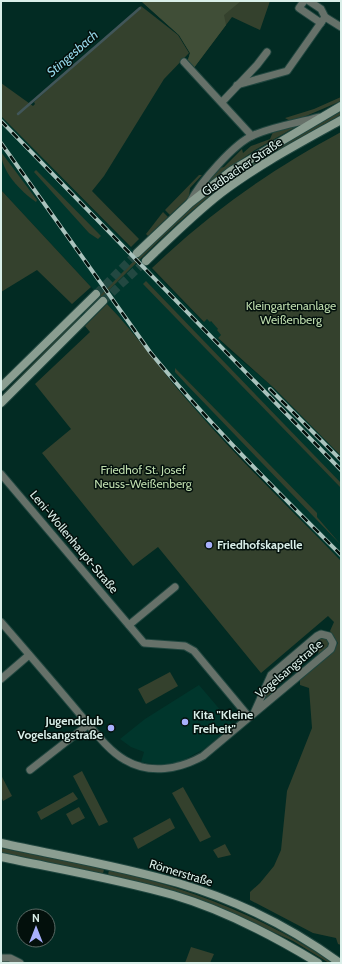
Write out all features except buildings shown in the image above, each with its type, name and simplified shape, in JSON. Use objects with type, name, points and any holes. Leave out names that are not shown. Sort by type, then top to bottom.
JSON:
[{"type":"main road","name":"Gladbacher Straße","points":[[137,252],[190,203],[256,155],[341,106]]},
{"type":"main road","name":"Gladbacher Straße","points":[[146,261],[184,224],[221,193],[263,164],[341,120]]},
{"type":"main road","points":[[1,387],[96,294]]},
{"type":"main road","points":[[1,403],[103,301]]},
{"type":"main road","name":"Römerstraße","points":[[1,844],[154,876],[212,894],[272,921],[340,963]]},
{"type":"main road","name":"Römerstraße","points":[[1,857],[174,895],[205,906],[260,930],[318,963]]},
{"type":"street","points":[[304,1],[299,8],[341,27]]},
{"type":"street","points":[[237,86],[287,72],[323,20],[321,9],[309,1]]},
{"type":"street","points":[[222,102],[257,66],[268,52]]},
{"type":"street","name":"Gladbacher Straße","points":[[184,62],[252,136]]},
{"type":"street","name":"Gladbacher Straße","points":[[190,203],[203,182],[242,142],[252,136],[325,115]]},
{"type":"street","name":"Leni-Wollenhaupt-Straße","points":[[1,474],[144,642],[185,646],[194,651],[251,715]]},
{"type":"street","points":[[130,625],[174,587]]},
{"type":"street","name":"Vogelsangstraße","points":[[1,622],[109,746],[125,760],[145,767],[169,769],[181,766],[203,756],[331,649],[333,642],[329,636],[325,634],[316,636],[271,675],[251,715]]},
{"type":"street","points":[[1,679],[29,655]]},
{"type":"street","points":[[30,770],[89,724]]},
{"type":"street","points":[[1,958],[10,958],[20,963]]},
{"type":"shaded area","points":[[141,1],[241,1],[224,15],[226,25],[193,69],[187,63],[190,53],[179,35]]},
{"type":"shaded area","points":[[1,116],[203,322],[207,319],[215,324],[221,335],[218,338],[228,349],[274,388],[341,456],[341,561],[196,411],[119,317],[1,190]]},
{"type":"shaded area","name":"Kita \"Kleine Freiheit\"","points":[[199,685],[233,725],[204,749],[180,762],[160,765],[141,762],[144,752],[131,747],[120,739],[145,719]]},
{"type":"green space","points":[[141,1],[270,1],[260,30],[232,17],[193,69],[187,63],[190,53],[179,35]]},
{"type":"green space","points":[[141,6],[178,35],[189,53],[164,79],[104,176],[92,191],[139,239],[131,247],[1,116],[1,83],[33,106],[35,104],[34,102]]},
{"type":"green space","points":[[341,97],[341,101],[292,122],[285,118],[314,109]]},
{"type":"green space","points":[[341,111],[341,115],[263,159],[233,178],[201,203],[167,233],[86,313],[84,311],[148,247],[199,201],[247,166]]},
{"type":"green space","points":[[299,125],[255,150],[206,184],[220,168],[224,167],[242,149],[243,153],[251,146],[270,139],[273,132]]},
{"type":"green space","name":"Kleingartenanlage Weißenberg","points":[[341,132],[341,456],[274,388],[218,338],[221,335],[211,321],[210,322],[207,319],[204,322],[152,268],[174,247],[242,193],[265,177]]},
{"type":"green space","points":[[1,152],[37,200],[36,202],[12,180],[4,166]]},
{"type":"green space","points":[[36,170],[101,236],[98,239],[89,233],[34,172]]},
{"type":"green space","points":[[199,175],[202,175],[190,188],[189,197],[170,215],[165,210]]},
{"type":"green space","points":[[1,190],[91,287],[72,304],[37,270],[1,292]]},
{"type":"green space","points":[[163,212],[168,217],[148,236],[146,234]]},
{"type":"green space","points":[[146,281],[341,483],[341,488],[143,284]]},
{"type":"green space","name":"Friedhof St. Josef Neuss-Weißenberg","points":[[107,304],[212,429],[341,561],[341,945],[338,944],[336,938],[313,933],[250,900],[250,892],[260,883],[274,866],[281,850],[287,791],[312,728],[309,688],[300,685],[300,679],[334,650],[338,643],[330,631],[334,622],[328,616],[261,673],[158,547],[133,566],[42,453],[71,429],[35,384],[90,332],[85,326]]},
{"type":"green space","points":[[80,315],[82,317],[1,399],[1,396]]},
{"type":"green space","points":[[175,368],[317,513],[317,517],[341,545],[186,384],[175,372]]},
{"type":"green space","points":[[323,637],[326,638],[330,644],[318,658],[319,639]]},
{"type":"green space","points":[[170,672],[178,686],[146,704],[138,689]]},
{"type":"green space","points":[[277,674],[275,694],[264,701],[272,680]]},
{"type":"green space","points":[[82,771],[108,822],[99,826],[73,776]]},
{"type":"green space","points":[[1,775],[12,796],[3,801],[1,796]]},
{"type":"green space","points":[[183,787],[211,837],[200,842],[172,793]]},
{"type":"green space","points":[[73,792],[78,799],[41,820],[37,812]]},
{"type":"green space","points":[[79,807],[85,818],[72,825],[66,814]]},
{"type":"green space","points":[[170,818],[175,828],[138,849],[133,838]]},
{"type":"green space","points":[[225,844],[231,855],[218,858],[213,850]]},
{"type":"green space","points":[[1,848],[104,869],[103,874],[1,853]]},
{"type":"green space","points":[[109,870],[170,886],[226,906],[279,931],[334,963],[329,963],[293,941],[208,903],[152,885],[108,875]]},
{"type":"green space","points":[[191,947],[214,954],[210,963],[185,963]]},
{"type":"waterway","name":"Stingesbach","points":[[18,114],[140,8]]},
{"type":"tunnel","points":[[96,294],[137,253]]},
{"type":"tunnel","points":[[103,301],[146,261]]},
{"type":"railway","points":[[1,121],[341,470]]},
{"type":"railway","points":[[1,143],[150,352],[172,379],[267,481],[341,555]]},
{"type":"railway","points":[[270,389],[341,460]]},
{"type":"place","name":"Friedhofskapelle","points":[[209,545]]},
{"type":"place","name":"Kita \"Kleine Freiheit\"","points":[[185,722]]},
{"type":"place","name":"Jugendclub Vogelsangstraße","points":[[111,728]]}]
